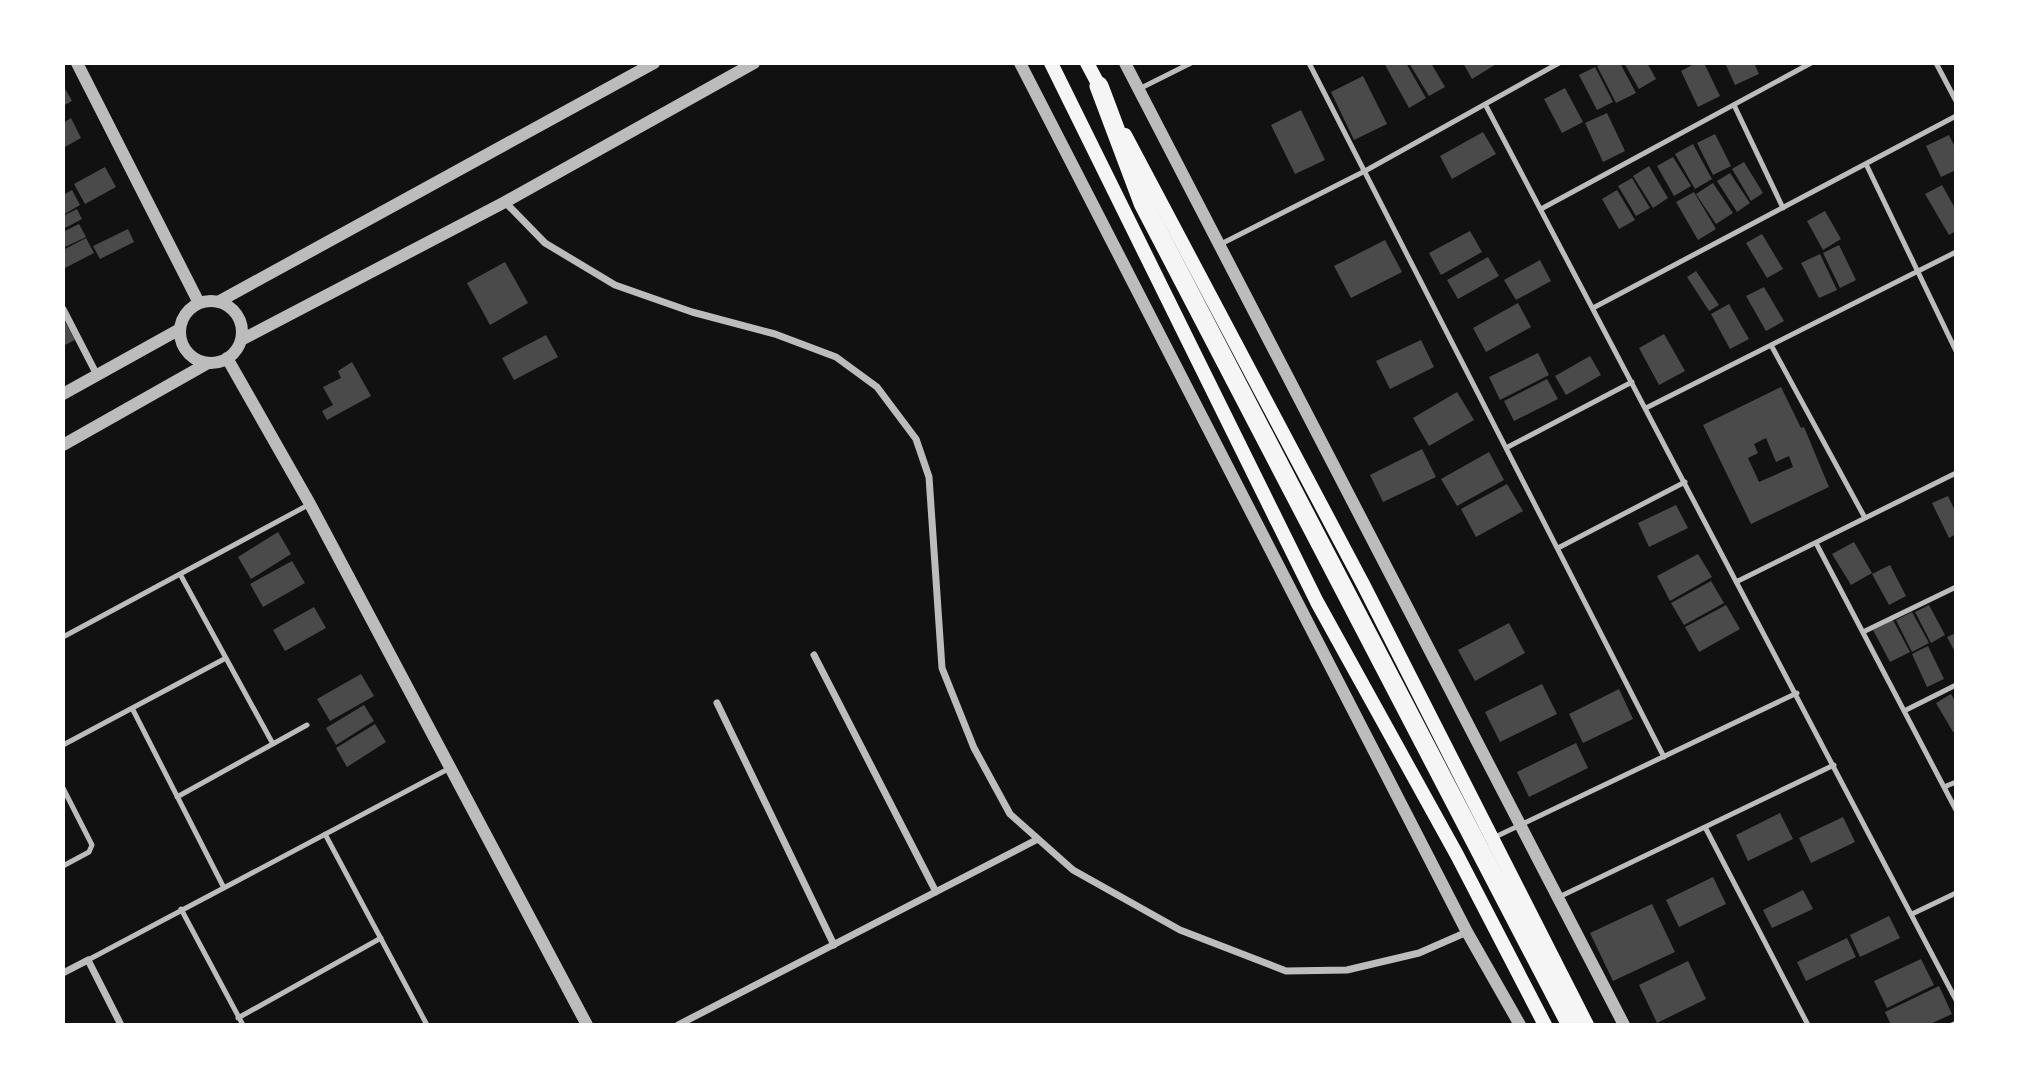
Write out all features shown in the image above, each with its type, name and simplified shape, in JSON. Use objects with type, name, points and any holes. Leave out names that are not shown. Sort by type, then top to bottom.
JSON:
[{"type":"highway","points":[[1099,86],[1143,203],[1571,1025]]},
{"type":"main road","points":[[1051,63],[1317,602],[1457,855],[1545,1025]]},
{"type":"main road","points":[[1087,63],[1364,586],[1490,840],[1587,1025]]},
{"type":"street","points":[[77,63],[199,303]]},
{"type":"street","points":[[208,363],[188,354],[182,345],[180,330],[184,315],[199,303],[218,302],[654,63]]},
{"type":"street","points":[[63,444],[208,363],[227,358],[241,340],[505,202],[754,63]]},
{"type":"street","points":[[1020,63],[1467,932],[1520,1025]]},
{"type":"street","points":[[1125,63],[1624,1025]]},
{"type":"street","points":[[505,202],[545,243],[615,285],[692,312],[775,334],[836,357],[877,387],[916,439],[929,477],[942,668],[974,748],[1010,814],[1073,870],[1180,930],[1286,971],[1348,970],[1419,953],[1467,932]]},
{"type":"street","points":[[218,302],[235,312],[240,320],[241,340]]},
{"type":"street","points":[[63,309],[97,375]]},
{"type":"street","points":[[63,394],[180,330]]},
{"type":"street","points":[[227,358],[310,504],[587,1025]]},
{"type":"street","points":[[814,654],[936,892]]},
{"type":"street","points":[[717,703],[834,945]]},
{"type":"street","points":[[678,1025],[1038,839]]},
{"type":"street","points":[[63,973],[88,960],[121,1025]]},
{"type":"lane","points":[[1139,89],[1191,63]]},
{"type":"lane","points":[[1309,63],[1664,757]]},
{"type":"lane","points":[[1219,245],[1365,171],[1559,63]]},
{"type":"lane","points":[[1541,209],[1811,63]]},
{"type":"lane","points":[[1936,63],[1956,101]]},
{"type":"lane","points":[[1485,104],[1797,693],[1956,1000]]},
{"type":"lane","points":[[1734,105],[1783,208]]},
{"type":"lane","points":[[1593,308],[1956,116]]},
{"type":"lane","points":[[1866,164],[1956,351]]},
{"type":"lane","points":[[1646,408],[1956,252]]},
{"type":"lane","points":[[1771,345],[1865,518]]},
{"type":"lane","points":[[1506,448],[1632,382]]},
{"type":"lane","points":[[1738,581],[1956,473]]},
{"type":"lane","points":[[1558,548],[1685,482]]},
{"type":"lane","points":[[63,637],[310,504]]},
{"type":"lane","points":[[1816,542],[1956,810]]},
{"type":"lane","points":[[180,574],[273,744]]},
{"type":"lane","points":[[1863,632],[1956,587]]},
{"type":"lane","points":[[63,745],[226,658]]},
{"type":"lane","points":[[1904,711],[1956,685]]},
{"type":"lane","points":[[1490,840],[1797,693]]},
{"type":"lane","points":[[132,708],[224,888]]},
{"type":"lane","points":[[177,797],[307,725]]},
{"type":"lane","points":[[1558,898],[1834,765]]},
{"type":"lane","points":[[88,960],[450,768]]},
{"type":"lane","points":[[1944,787],[1956,782]]},
{"type":"lane","points":[[63,788],[92,845],[89,852],[63,866]]},
{"type":"lane","points":[[1705,827],[1808,1025]]},
{"type":"lane","points":[[325,834],[425,1024]]},
{"type":"lane","points":[[1912,914],[1956,893]]},
{"type":"lane","points":[[181,909],[243,1025]]},
{"type":"lane","points":[[238,1018],[380,938]]},
{"type":"building","points":[[1384,63],[1406,63],[1426,98],[1409,108]]},
{"type":"building","points":[[1409,63],[1431,63],[1445,87],[1429,96]]},
{"type":"building","points":[[1463,63],[1498,63],[1472,79]]},
{"type":"building","points":[[1603,63],[1620,63],[1636,93],[1616,103],[1597,66]]},
{"type":"building","points":[[1624,63],[1647,63],[1656,79],[1639,89]]},
{"type":"building","points":[[1696,63],[1704,63],[1720,96],[1698,107],[1681,71]]},
{"type":"building","points":[[1725,63],[1754,63],[1759,74],[1735,85]]},
{"type":"building","points":[[1595,67],[1613,102],[1597,110],[1579,75]]},
{"type":"building","points":[[1363,76],[1387,124],[1354,140],[1331,92]]},
{"type":"building","points":[[63,85],[72,101],[63,106]]},
{"type":"building","points":[[1565,88],[1583,122],[1562,133],[1544,99]]},
{"type":"building","points":[[1301,110],[1325,160],[1295,174],[1271,125]]},
{"type":"building","points":[[1607,113],[1625,151],[1603,162],[1585,123]]},
{"type":"building","points":[[71,118],[81,138],[63,148],[63,123]]},
{"type":"building","points":[[1483,132],[1496,154],[1452,179],[1440,156]]},
{"type":"building","points":[[1715,134],[1731,166],[1713,175],[1697,143]]},
{"type":"building","points":[[1949,135],[1956,149],[1956,170],[1941,177],[1926,146]]},
{"type":"building","points":[[1693,144],[1712,179],[1695,189],[1675,154]]},
{"type":"building","points":[[1673,157],[1691,186],[1674,196],[1657,166]]},
{"type":"building","points":[[1744,162],[1763,193],[1751,201],[1732,169]]},
{"type":"building","points":[[1649,166],[1668,198],[1653,208],[1633,176]]},
{"type":"building","points":[[105,167],[116,187],[85,204],[74,184]]},
{"type":"building","points":[[1730,173],[1750,203],[1737,212],[1717,181]]},
{"type":"building","points":[[1632,178],[1650,208],[1636,216],[1618,186]]},
{"type":"building","points":[[1713,183],[1733,213],[1716,224],[1696,194]]},
{"type":"building","points":[[1942,185],[1956,210],[1956,231],[1949,235],[1925,194]]},
{"type":"building","points":[[72,190],[80,205],[63,215],[63,195]]},
{"type":"building","points":[[1617,190],[1635,220],[1619,229],[1602,199]]},
{"type":"building","points":[[1694,192],[1716,229],[1698,240],[1676,202]]},
{"type":"building","points":[[77,209],[82,219],[63,229],[63,216]]},
{"type":"building","points":[[1825,211],[1841,239],[1823,250],[1807,221]]},
{"type":"building","points":[[79,224],[86,237],[63,248],[63,232]]},
{"type":"building","points":[[128,229],[134,242],[100,259],[93,246]]},
{"type":"building","points":[[1470,231],[1482,252],[1441,275],[1429,253]]},
{"type":"building","points":[[1762,234],[1783,269],[1767,278],[1746,243]]},
{"type":"building","points":[[86,238],[94,253],[65,268],[63,250]]},
{"type":"building","points":[[1385,240],[1402,272],[1351,298],[1334,266]]},
{"type":"building","points":[[1839,245],[1856,280],[1840,288],[1823,253]]},
{"type":"building","points":[[1820,254],[1837,290],[1819,298],[1801,263]]},
{"type":"building","points":[[1488,257],[1499,276],[1458,299],[1447,280]]},
{"type":"building","points":[[1540,260],[1551,281],[1516,300],[1504,280]]},
{"type":"building","points":[[505,262],[528,303],[490,325],[467,283]]},
{"type":"building","points":[[1696,271],[1719,305],[1709,311],[1687,277]]},
{"type":"building","points":[[1764,287],[1784,321],[1766,331],[1746,296]]},
{"type":"building","points":[[1518,303],[1531,327],[1486,352],[1473,328]]},
{"type":"building","points":[[1729,304],[1749,339],[1730,349],[1711,314]]},
{"type":"building","points":[[63,318],[75,340],[63,346]]},
{"type":"building","points":[[1664,334],[1685,371],[1659,385],[1639,348]]},
{"type":"building","points":[[546,335],[558,357],[514,380],[502,358]]},
{"type":"building","points":[[1421,340],[1434,367],[1390,389],[1376,361]]},
{"type":"building","points":[[1538,353],[1549,375],[1500,400],[1489,377]]},
{"type":"building","points":[[1590,356],[1601,375],[1566,395],[1555,376]]},
{"type":"building","points":[[352,362],[371,396],[327,420],[322,411],[333,405],[323,387],[341,378],[338,371]]},
{"type":"building","points":[[1547,379],[1558,399],[1514,421],[1504,401]]},
{"type":"building","points":[[1781,387],[1801,428],[1804,427],[1829,487],[1751,524],[1703,425]],"holes":[[[1766,438],[1776,462],[1789,456],[1793,467],[1759,482],[1748,458],[1758,453],[1754,444]]]},
{"type":"building","points":[[1457,392],[1474,420],[1429,446],[1413,418]]},
{"type":"building","points":[[1422,449],[1436,477],[1383,502],[1370,475]]},
{"type":"building","points":[[1489,452],[1504,480],[1457,506],[1441,479]]},
{"type":"building","points":[[1507,484],[1523,511],[1476,537],[1461,509]]},
{"type":"building","points":[[1948,496],[1956,513],[1956,534],[1949,538],[1932,503]]},
{"type":"building","points":[[1676,505],[1688,528],[1649,547],[1638,523]]},
{"type":"building","points":[[278,532],[291,554],[251,579],[238,557]]},
{"type":"building","points":[[1854,542],[1872,573],[1851,585],[1832,554]]},
{"type":"building","points":[[1698,554],[1712,577],[1670,601],[1657,576]]},
{"type":"building","points":[[292,561],[305,583],[263,607],[250,584]]},
{"type":"building","points":[[1890,565],[1906,596],[1889,605],[1872,574]]},
{"type":"building","points":[[1711,581],[1724,603],[1684,625],[1671,603]]},
{"type":"building","points":[[1726,605],[1740,629],[1699,652],[1685,627]]},
{"type":"building","points":[[1929,605],[1945,635],[1931,643],[1915,612]]},
{"type":"building","points":[[314,607],[326,628],[285,651],[273,630]]},
{"type":"building","points":[[1912,612],[1929,643],[1912,652],[1896,620]]},
{"type":"building","points":[[1893,620],[1910,652],[1890,662],[1873,630]]},
{"type":"building","points":[[1509,623],[1525,653],[1475,681],[1458,650]]},
{"type":"building","points":[[1956,633],[1956,654],[1947,637]]},
{"type":"building","points":[[1928,646],[1944,679],[1927,687],[1912,654]]},
{"type":"building","points":[[361,674],[374,696],[330,721],[317,699]]},
{"type":"building","points":[[1542,684],[1557,714],[1500,742],[1485,712]]},
{"type":"building","points":[[1619,689],[1633,719],[1583,743],[1569,714]]},
{"type":"building","points":[[1951,694],[1956,703],[1956,731],[1953,732],[1936,703]]},
{"type":"building","points":[[364,705],[374,721],[336,745],[326,728]]},
{"type":"building","points":[[375,724],[386,742],[347,767],[336,748]]},
{"type":"building","points":[[1576,743],[1588,768],[1529,797],[1517,772]]},
{"type":"building","points":[[1780,813],[1793,839],[1748,861],[1736,835]]},
{"type":"building","points":[[1843,817],[1855,842],[1811,863],[1799,838]]},
{"type":"building","points":[[1713,877],[1726,904],[1679,927],[1666,900]]},
{"type":"building","points":[[1803,890],[1813,909],[1772,928],[1763,910]]},
{"type":"building","points":[[1652,904],[1675,952],[1613,981],[1590,933]]},
{"type":"building","points":[[1889,916],[1900,938],[1860,957],[1850,935]]},
{"type":"building","points":[[1847,938],[1856,957],[1806,981],[1797,962]]},
{"type":"building","points":[[1921,959],[1934,985],[1887,1008],[1874,981]]},
{"type":"building","points":[[1688,961],[1706,999],[1657,1023],[1639,985]]},
{"type":"building","points":[[1939,986],[1952,1014],[1928,1025],[1891,1025],[1885,1012]]}]
